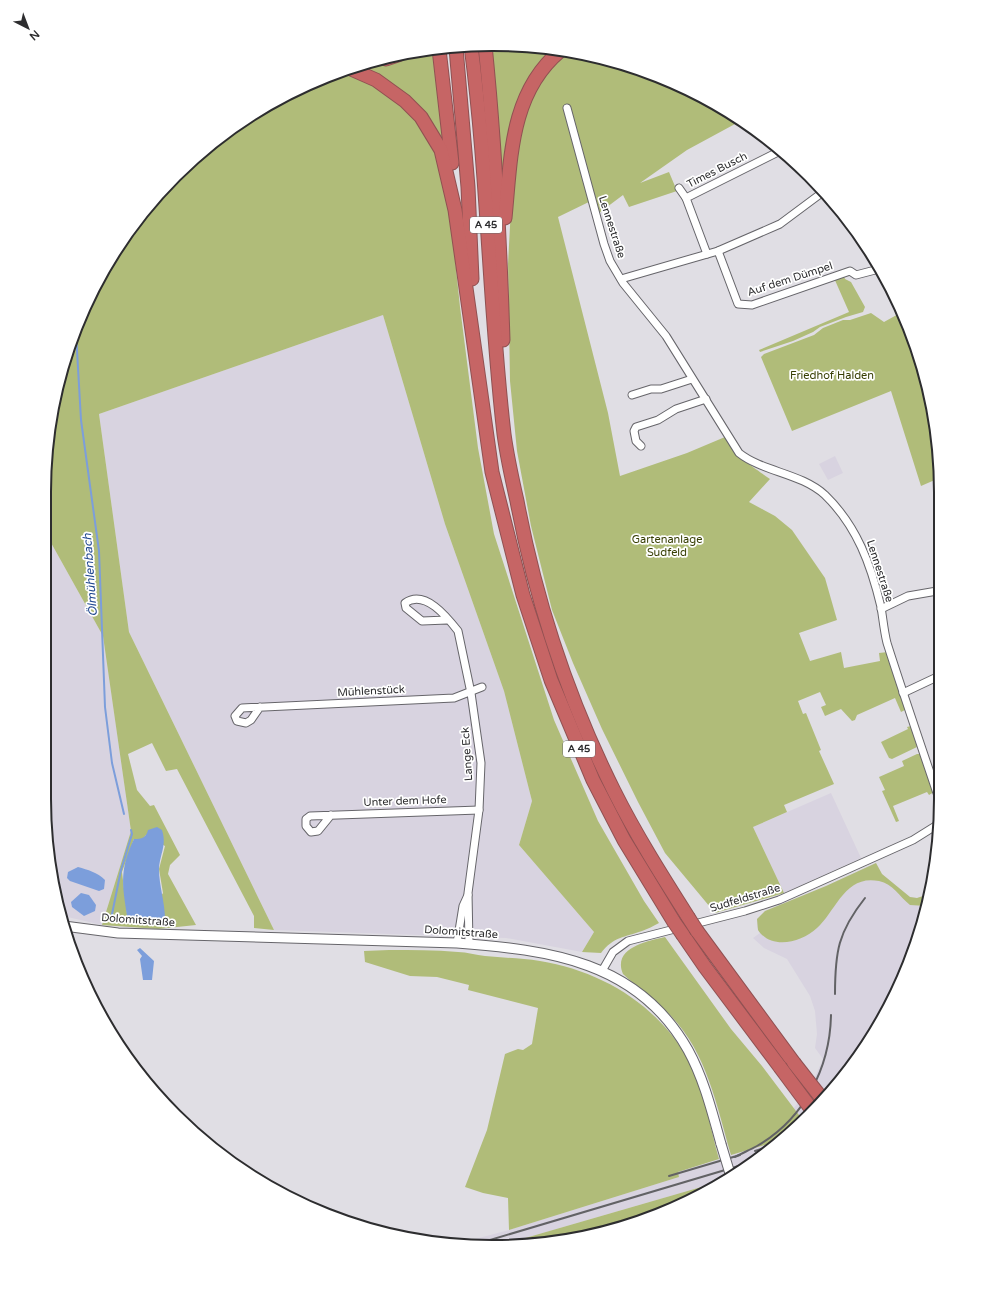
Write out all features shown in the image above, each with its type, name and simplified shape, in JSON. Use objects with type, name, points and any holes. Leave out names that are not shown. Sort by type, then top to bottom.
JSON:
[{"type":"highway","points":[[486,51],[492,110],[501,257],[503,346],[502,404]]},
{"type":"highway","name":"A 45","points":[[472,52],[476,83],[493,318],[504,434],[529,560],[559,662],[576,707],[614,791],[643,846],[697,931],[819,1095]]},
{"type":"highway","name":"A 45","points":[[456,53],[468,187],[476,353],[492,472],[521,589],[551,680],[584,759],[613,820],[674,922],[705,967],[809,1106]]},
{"type":"highway","points":[[440,55],[455,210],[476,353]]},
{"type":"highway","points":[[501,257],[514,130],[520,110],[535,78],[556,56]]},
{"type":"highway","points":[[357,72],[392,90],[421,117],[441,150],[455,210]]},
{"type":"street","name":"Lennestraße","points":[[567,108],[604,244],[610,261],[620,279],[654,320],[706,399],[739,453],[754,462],[774,468],[819,490],[849,522],[863,550],[874,581],[885,634],[934,784]]},
{"type":"street","name":"Times Busch","points":[[686,198],[775,154]]},
{"type":"street","name":"Times Busch","points":[[679,188],[686,198],[708,254]]},
{"type":"street","points":[[620,279],[718,251],[780,224],[819,195]]},
{"type":"street","name":"Auf dem Dümpel","points":[[718,251],[738,304],[747,305],[770,299],[850,271],[856,275],[874,270]]},
{"type":"street","points":[[632,395],[650,389],[661,389],[692,379]]},
{"type":"street","points":[[642,446],[636,441],[634,431],[636,427],[658,420],[676,409],[706,399]]},
{"type":"street","points":[[881,609],[908,596],[934,592]]},
{"type":"street","name":"Lange Eck","points":[[447,620],[422,621],[406,608],[405,603],[409,600],[420,599],[428,601],[447,620],[458,631],[471,693],[481,763],[479,810],[468,893],[469,944]]},
{"type":"street","points":[[903,693],[934,678]]},
{"type":"street","name":"Mühlenstück","points":[[260,707],[454,698],[482,688]]},
{"type":"street","name":"Unter dem Hofe","points":[[332,815],[479,810]]},
{"type":"street","name":"Sudfeldstraße","points":[[602,971],[614,952],[628,941],[745,911],[779,900],[901,846],[933,828]]},
{"type":"street","name":"Lange Eck","points":[[457,943],[463,906],[468,893]]},
{"type":"street","name":"Dolomitstraße","points":[[70,927],[118,933],[457,943],[545,952],[568,958],[602,971],[622,981],[649,1002],[677,1033],[695,1065],[708,1098],[729,1171]]},
{"type":"shaded area","points":[[383,315],[445,524],[504,691],[532,801],[519,845],[594,932],[582,952],[506,938],[274,930],[129,632],[99,414]]},
{"type":"shaded area","points":[[835,456],[843,473],[828,480],[819,464]]},
{"type":"shaded area","points":[[51,543],[103,636],[131,831],[102,925],[67,917],[59,885],[55,856],[51,798]]},
{"type":"shaded area","points":[[831,793],[861,858],[784,893],[753,827]]},
{"type":"shaded area","points":[[876,863],[882,874],[910,897],[917,898],[923,896],[911,940],[888,994],[875,1019],[860,1044],[843,1067],[805,1111],[793,1122],[790,1113],[811,1086],[823,1059],[815,1048],[817,1034],[815,1011],[810,996],[787,959],[764,948],[753,938],[760,933],[757,927],[757,919],[765,911],[826,886]]},
{"type":"shaded area","points":[[766,1145],[738,1166],[702,1187],[522,1239],[474,1239],[509,1230],[679,1177],[678,1172]]},
{"type":"green space","points":[[490,51],[548,55],[524,87],[510,122],[505,160],[502,205]]},
{"type":"green space","points":[[435,55],[444,148],[431,123],[364,70],[406,59]]},
{"type":"green space","name":"Gartenanlage Sudfeld","points":[[561,56],[579,59],[634,74],[661,85],[688,97],[735,123],[687,150],[640,183],[669,172],[677,191],[629,207],[623,195],[599,213],[595,199],[558,217],[608,413],[620,476],[687,453],[725,437],[740,456],[770,479],[749,502],[775,516],[792,530],[825,578],[837,620],[799,633],[810,661],[841,652],[844,668],[880,661],[879,653],[888,652],[905,710],[901,712],[895,698],[857,715],[855,720],[852,721],[841,709],[825,716],[821,707],[826,705],[820,692],[798,701],[803,714],[806,713],[821,750],[819,751],[834,784],[784,805],[787,812],[753,827],[784,893],[715,913],[665,853],[602,729],[552,610],[531,526],[517,451],[510,381],[508,264],[514,151],[535,88]]},
{"type":"green space","points":[[349,75],[371,84],[409,111],[432,141],[448,191],[460,307],[478,448],[494,534],[554,720],[598,821],[644,901],[659,923],[615,941],[601,953],[582,952],[594,932],[519,845],[532,801],[504,691],[445,524],[383,315],[99,414],[129,632],[274,930],[254,928],[254,916],[177,769],[166,771],[152,743],[128,754],[137,790],[150,806],[154,805],[180,855],[170,865],[168,874],[196,925],[158,929],[102,925],[131,831],[103,636],[51,543],[52,464],[59,406],[74,351],[97,297],[125,247],[142,224],[180,180],[224,142],[247,125],[272,110],[297,97]],"holes":[[[146,835],[165,846],[159,869],[163,893],[144,922],[128,922],[122,872],[134,839],[143,839]]]},
{"type":"green space","points":[[843,274],[845,279],[851,282],[865,307],[863,312],[820,327],[813,332],[793,341],[760,352],[759,350],[849,312],[834,278]]},
{"type":"green space","name":"Friedhof Halden","points":[[871,313],[884,322],[896,315],[911,351],[926,406],[934,480],[921,486],[891,391],[792,431],[761,357],[764,354],[814,335],[823,328],[843,320],[850,320]]},
{"type":"green space","points":[[911,726],[917,747],[892,759],[889,758],[881,742],[908,729],[907,727]]},
{"type":"green space","points":[[920,754],[934,792],[929,795],[927,792],[893,806],[899,821],[896,822],[882,791],[885,790],[879,777],[904,766],[902,761]]},
{"type":"green space","points":[[876,863],[882,874],[910,897],[917,898],[923,896],[921,906],[910,905],[888,885],[879,881],[867,880],[849,888],[824,921],[817,928],[803,937],[786,942],[778,942],[770,940],[758,930],[757,919],[765,911],[826,886]]},
{"type":"green space","points":[[665,937],[731,1029],[762,1066],[800,1116],[766,1145],[731,1155],[709,1081],[694,1047],[671,1016],[623,974],[621,965],[622,958],[633,947]]},
{"type":"green space","points":[[389,950],[461,952],[485,956],[540,961],[585,973],[627,994],[646,1008],[663,1024],[690,1063],[700,1086],[719,1159],[678,1172],[679,1177],[509,1230],[508,1198],[483,1193],[465,1187],[487,1130],[505,1054],[518,1049],[523,1050],[532,1044],[538,1008],[468,990],[469,985],[437,977],[410,976],[365,962],[364,951]]},
{"type":"green space","points":[[702,1187],[634,1217],[607,1225],[579,1232],[522,1239]]},
{"type":"water","points":[[157,827],[162,830],[164,841],[159,869],[165,919],[158,924],[146,925],[144,922],[128,922],[123,880],[129,851],[134,839],[143,838],[148,830]]},
{"type":"water","points":[[78,867],[102,877],[105,880],[104,889],[99,891],[70,881],[67,878],[68,872]]},
{"type":"water","points":[[81,893],[89,895],[96,905],[95,911],[84,916],[72,907],[71,902]]},
{"type":"water","points":[[140,948],[154,961],[152,980],[143,980],[140,959],[142,956],[137,950]]},
{"type":"waterway","name":"Ölmühlenbach","points":[[77,344],[81,420],[99,551],[105,707],[112,763],[124,814]]},
{"type":"waterway","name":"Ölmühlenbach","points":[[111,919],[121,870],[132,834],[131,830]]},
{"type":"railway","points":[[835,994],[837,954],[840,943],[849,921],[865,898]]},
{"type":"railway","points":[[735,1157],[757,1146],[774,1135],[801,1107],[820,1073],[826,1054],[831,1015]]},
{"type":"railway","points":[[755,1151],[761,1149]]},
{"type":"railway","points":[[669,1176],[740,1155]]},
{"type":"railway","points":[[490,1240],[737,1166]]}]
